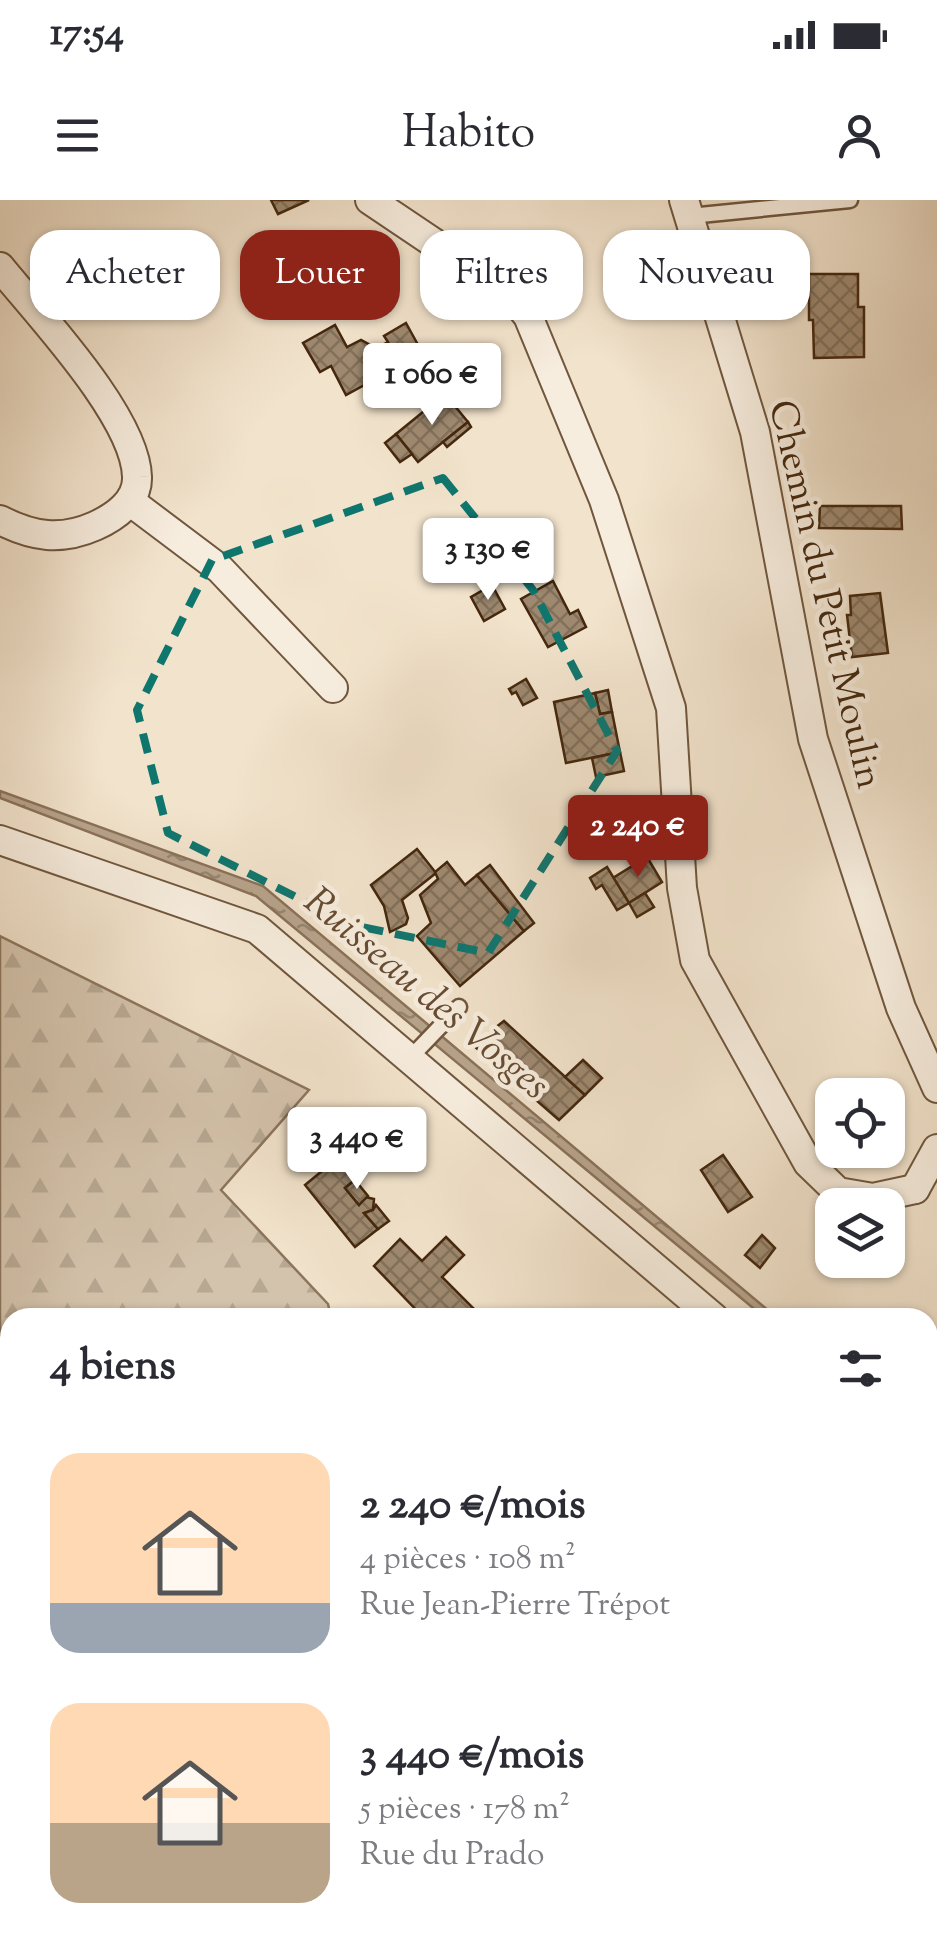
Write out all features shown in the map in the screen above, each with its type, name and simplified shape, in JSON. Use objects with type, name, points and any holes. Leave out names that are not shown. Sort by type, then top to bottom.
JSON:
[{"type":"street","points":[[370,200],[510,294],[528,316],[604,500],[672,708],[682,888],[696,960],[808,1163],[838,1192],[873,1198],[926,1195],[937,1149]]},
{"type":"street","name":"Chemin du Petit Moulin","points":[[689,214],[755,432],[813,738],[901,1008],[937,1088]]},
{"type":"street","points":[[0,267],[104,397],[128,440],[137,478],[131,502],[104,522],[78,534],[47,538],[0,520]]},
{"type":"street","points":[[131,502],[220,570],[333,688]]},
{"type":"street","points":[[0,840],[256,929],[702,1308]]},
{"type":"lane","points":[[689,214],[850,200]]},
{"type":"lane","points":[[410,1058],[459,1007]]},
{"type":"highlighted area","points":[[443,478],[533,590],[617,751],[488,953],[352,925],[168,833],[137,710],[212,560]]},
{"type":"green space","points":[[0,936],[309,1090],[221,1190],[329,1308],[0,1308]]},
{"type":"water","points":[[0,791],[263,886],[765,1308],[753,1308],[256,896],[0,798]]},
{"type":"building","points":[[271,200],[309,200],[278,214]]},
{"type":"building","points":[[810,274],[858,274],[858,307],[864,307],[864,357],[814,358]]},
{"type":"building","points":[[406,323],[423,354],[400,366],[403,372],[384,382],[381,376],[346,395],[331,366],[320,372],[303,343],[335,325],[347,347],[361,340],[376,348],[388,342],[384,336]]},
{"type":"building","points":[[423,354],[426,360],[403,372],[400,366]]},
{"type":"building","points":[[445,394],[468,422],[418,462],[396,434]]},
{"type":"building","points":[[468,422],[471,427],[447,447],[443,442]]},
{"type":"building","points":[[396,434],[412,454],[400,462],[385,443]]},
{"type":"building","points":[[820,506],[901,506],[902,529],[819,528]]},
{"type":"building","points":[[553,581],[570,614],[578,610],[586,627],[548,647],[521,599]]},
{"type":"building","points":[[492,585],[505,609],[484,621],[471,597]]},
{"type":"building","points":[[880,593],[888,653],[852,657],[847,615],[851,615],[850,596]]},
{"type":"building","points":[[526,679],[537,698],[523,705],[516,692],[512,694],[509,689]]},
{"type":"building","points":[[608,690],[612,712],[600,714],[595,693]]},
{"type":"building","points":[[595,693],[600,714],[612,712],[620,752],[566,763],[554,702]]},
{"type":"building","points":[[620,752],[624,771],[596,777],[592,758]]},
{"type":"building","points":[[417,849],[436,873],[402,900],[406,924],[390,932],[384,906],[371,885]]},
{"type":"building","points":[[647,857],[662,882],[629,903],[613,878]]},
{"type":"building","points":[[447,862],[465,885],[477,875],[524,931],[460,986],[417,936],[431,923],[420,895],[438,879],[435,872]]},
{"type":"building","points":[[490,865],[534,923],[524,931],[477,875]]},
{"type":"building","points":[[607,867],[629,903],[617,910],[602,885],[596,889],[590,878]]},
{"type":"building","points":[[645,893],[654,907],[637,917],[629,903]]},
{"type":"building","points":[[504,1021],[585,1095],[559,1120],[473,1045]]},
{"type":"building","points":[[583,1060],[602,1078],[585,1095],[565,1077]]},
{"type":"building","points":[[366,1135],[384,1156],[345,1188],[359,1205],[365,1197],[374,1199],[373,1210],[364,1213],[378,1229],[355,1247],[305,1185]]},
{"type":"building","points":[[723,1155],[752,1197],[728,1212],[701,1170]]},
{"type":"building","points":[[355,1180],[368,1196],[359,1205],[345,1188]]},
{"type":"building","points":[[376,1205],[389,1221],[378,1229],[364,1213]]},
{"type":"building","points":[[762,1235],[775,1248],[760,1268],[745,1255]]},
{"type":"building","points":[[446,1237],[464,1255],[442,1277],[473,1308],[414,1308],[374,1266],[400,1239],[422,1261]]},
{"type":"water label","name":"Ruisseau des Vosges","points":[[428,992]]}]
